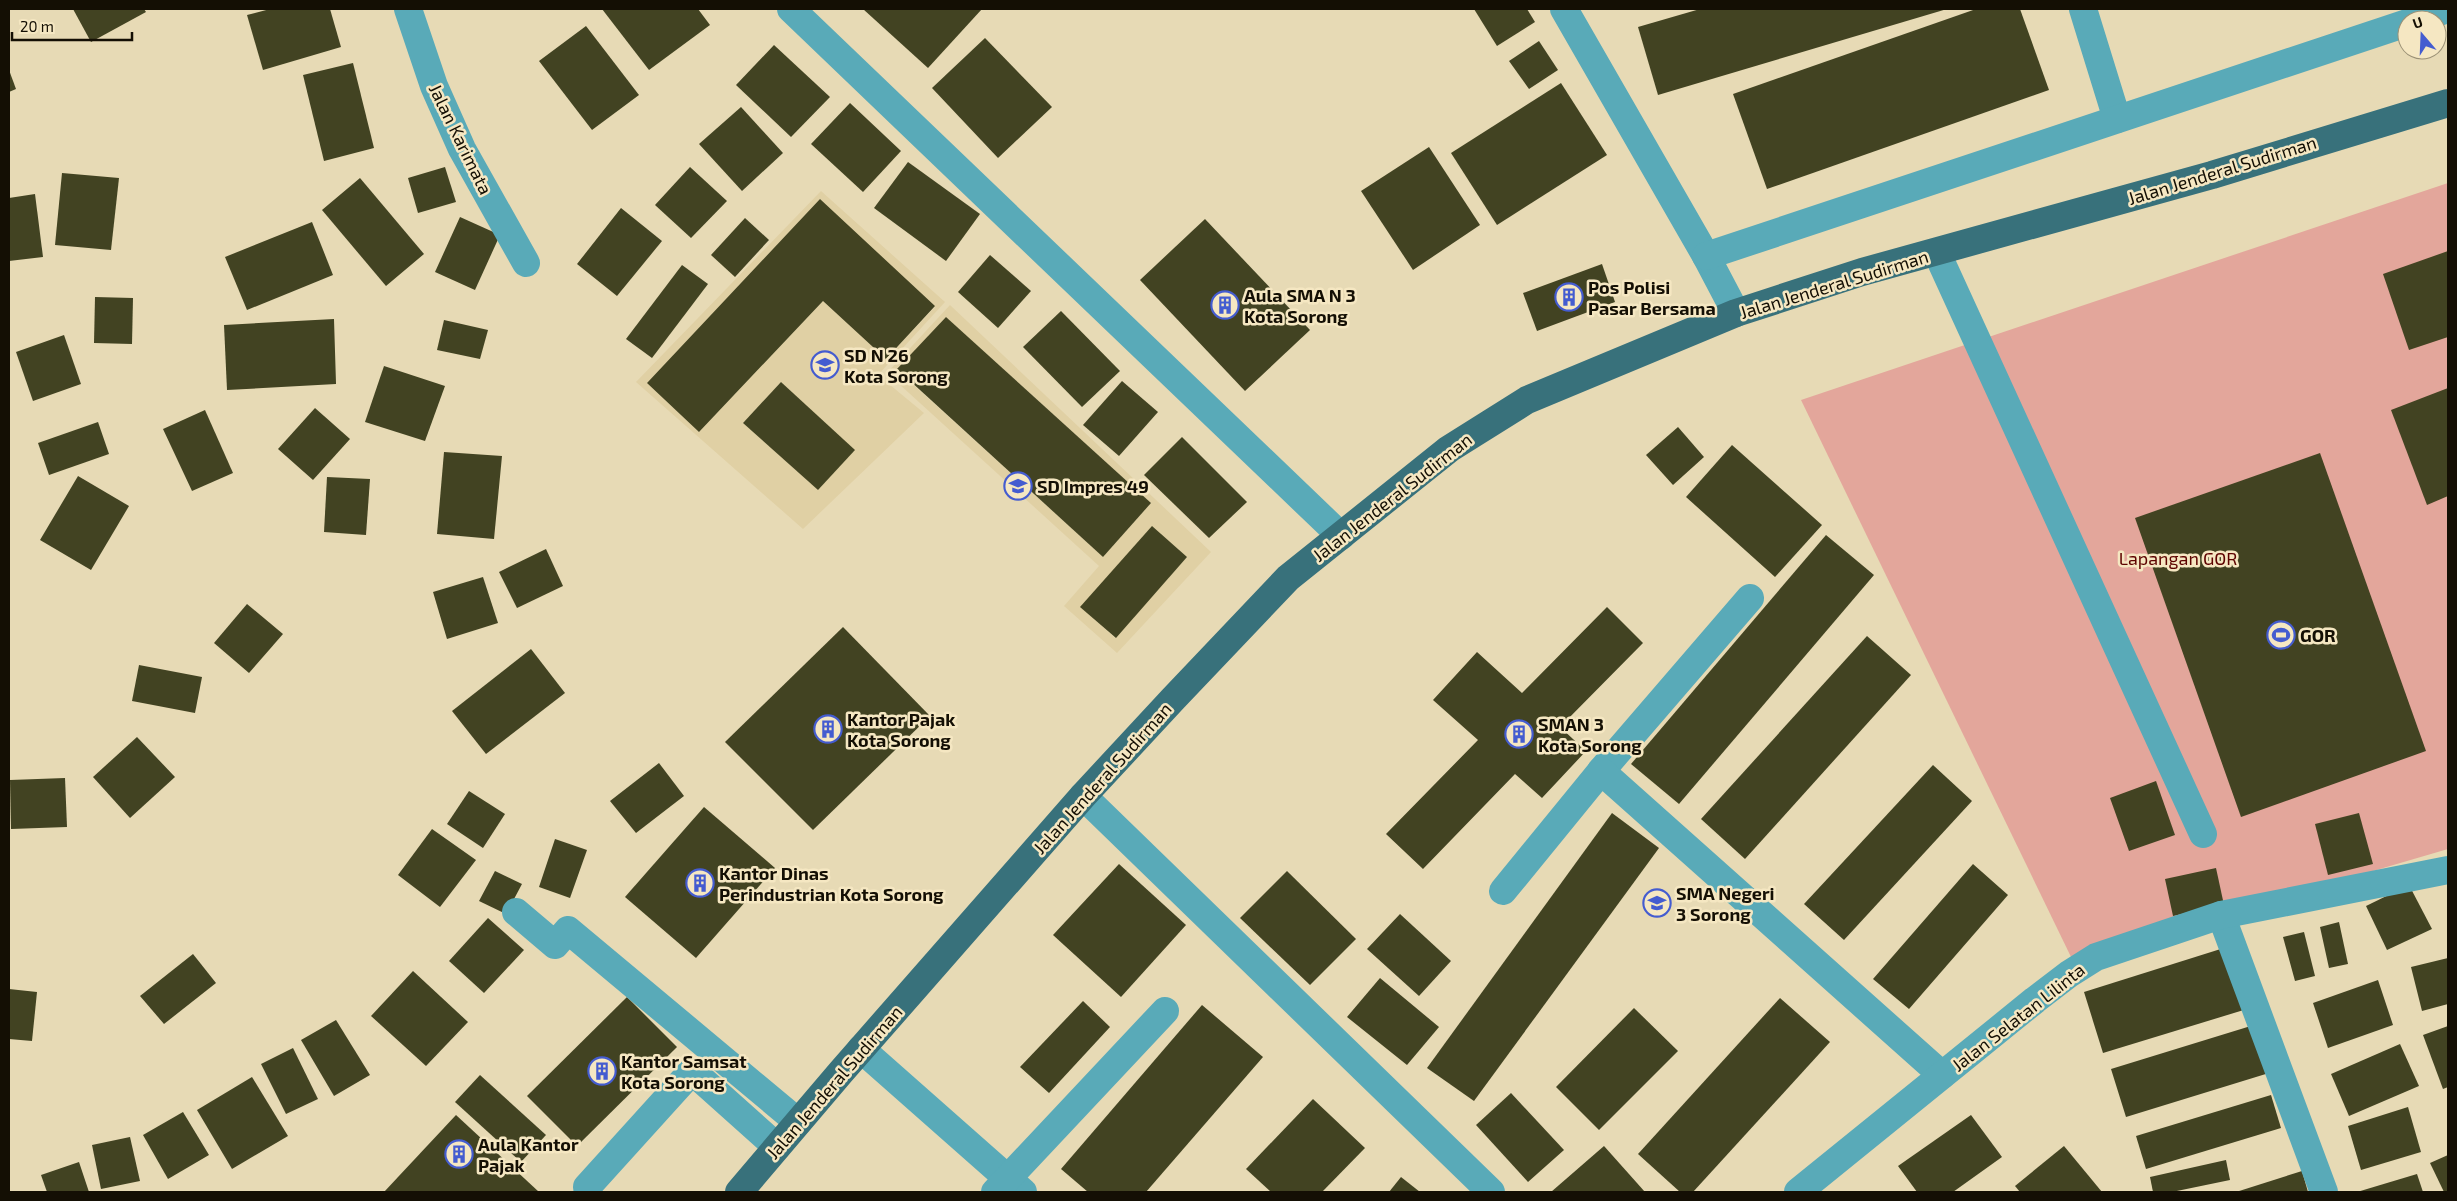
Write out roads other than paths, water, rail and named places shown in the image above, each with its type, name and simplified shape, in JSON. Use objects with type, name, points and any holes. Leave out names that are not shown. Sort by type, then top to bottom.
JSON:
[{"type":"main road","name":"Jalan Jenderal Sudirman","points":[[739,1192],[861,1049],[1083,796],[1288,578],[1449,449],[1527,400],[1736,313],[1862,272],[1937,253],[2212,175],[2448,103]]},
{"type":"street","name":"Jalan Karimata","points":[[408,9],[434,86],[462,149],[526,264]]},
{"type":"street","points":[[790,9],[1341,536]]},
{"type":"street","points":[[1564,9],[1706,256],[1736,313]]},
{"type":"street","points":[[2082,9],[2117,119]]},
{"type":"street","points":[[1706,256],[2117,119],[2397,22]]},
{"type":"street","points":[[1937,253],[2202,834]]},
{"type":"street","points":[[1504,891],[1601,771],[1750,598]]},
{"type":"street","points":[[1601,771],[1942,1075]]},
{"type":"street","points":[[1083,796],[1491,1192]]},
{"type":"street","name":"Jalan Selatan Lilinta","points":[[1806,1190],[1942,1075],[2069,974],[2096,957],[2221,915],[2448,870]]},
{"type":"street","points":[[516,912],[555,944],[568,930],[798,1122]]},
{"type":"street","points":[[2221,915],[2324,1192]]},
{"type":"street","points":[[861,1049],[1008,1188],[1165,1011]]},
{"type":"street","points":[[587,1187],[692,1071],[777,1147]]},
{"type":"place","name":"Pos Polisi Pasar Bersama","points":[[1569,297]]},
{"type":"place","name":"Aula SMA N 3 Kota Sorong","points":[[1225,305]]},
{"type":"place","name":"SD N 26 Kota Sorong","points":[[825,365]]},
{"type":"place","name":"SD Impres 49","points":[[1018,486]]},
{"type":"place","name":"GOR","points":[[2281,635]]},
{"type":"place","name":"Kantor Pajak Kota Sorong","points":[[828,729]]},
{"type":"place","name":"SMAN 3 Kota Sorong","points":[[1519,734]]},
{"type":"place","name":"Kantor Dinas Perindustrian Kota Sorong","points":[[700,883]]},
{"type":"place","name":"SMA Negeri 3 Sorong","points":[[1657,903]]},
{"type":"place","name":"Kantor Samsat Kota Sorong","points":[[602,1071]]},
{"type":"place","name":"Aula Kantor Pajak","points":[[459,1154]]},
{"type":"park label","name":"Lapangan GOR","points":[[2178,558]]}]
